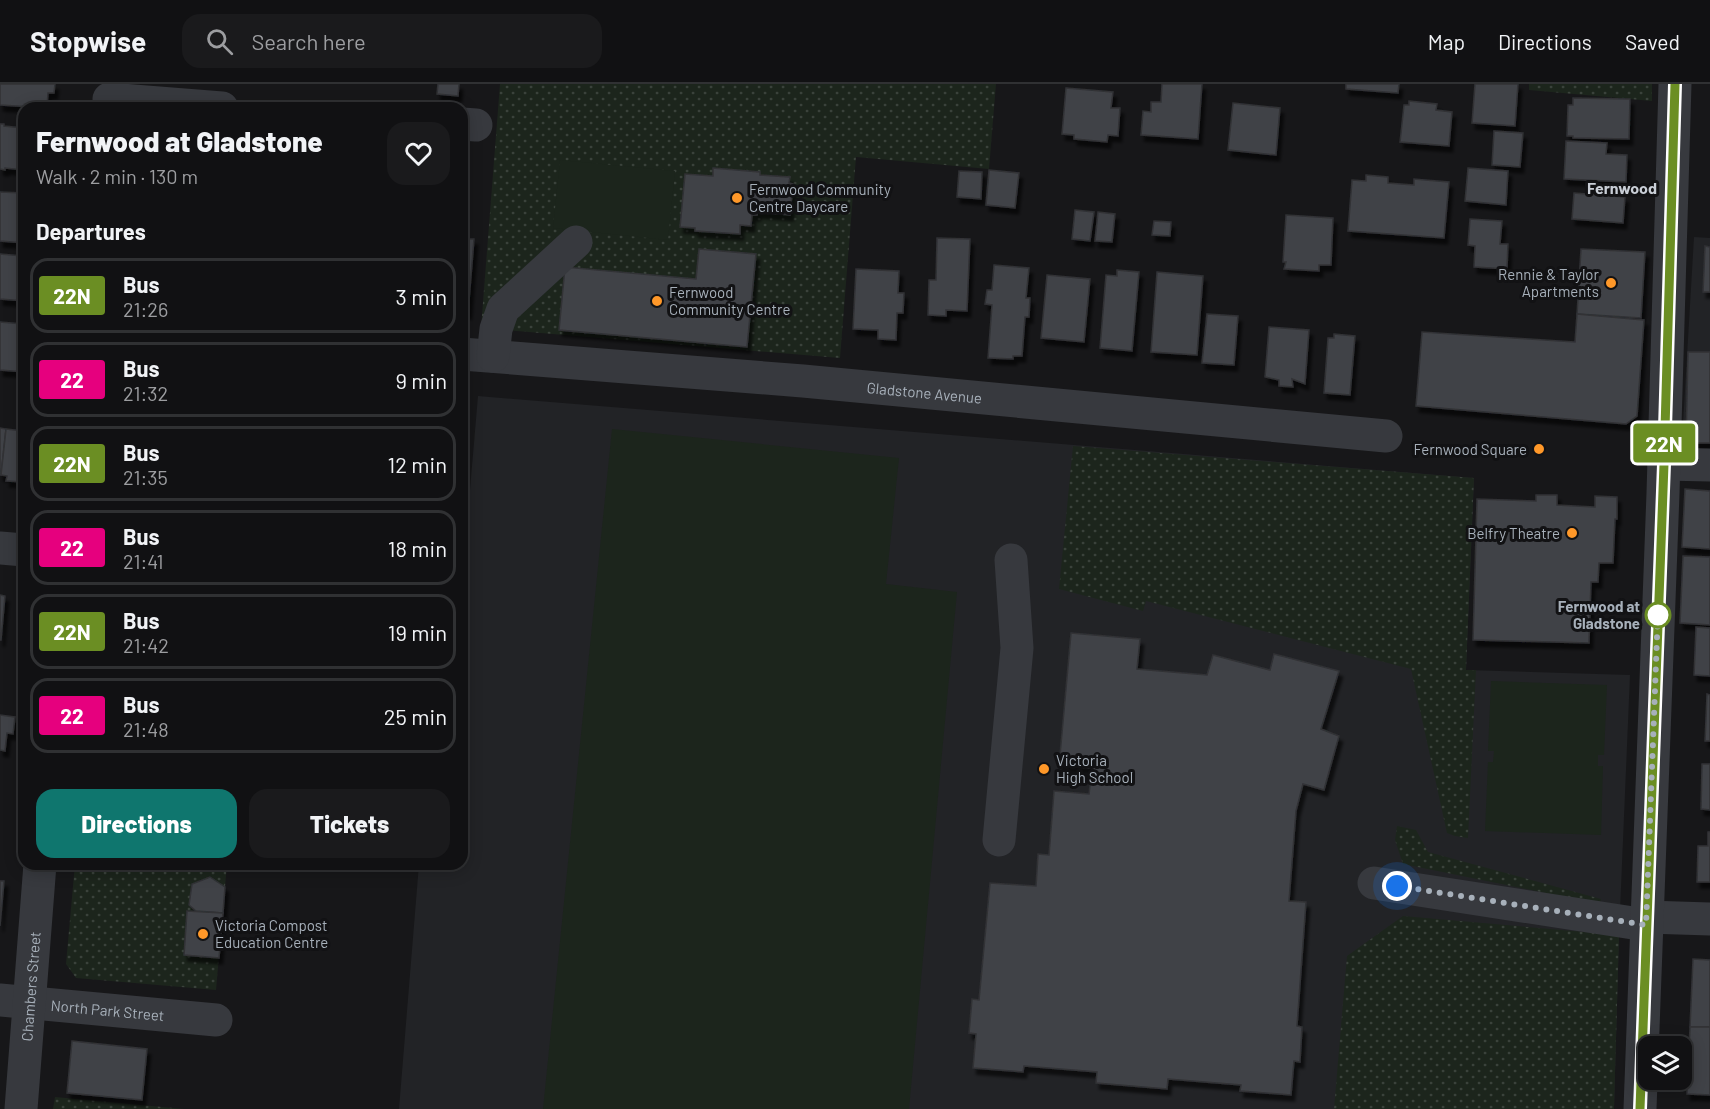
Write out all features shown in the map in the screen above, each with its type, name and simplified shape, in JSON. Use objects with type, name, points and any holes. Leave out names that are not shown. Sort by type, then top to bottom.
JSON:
[{"type":"street","points":[[1640,1109],[1664,464],[1675,84]]},
{"type":"street","points":[[109,97],[160,102]]},
{"type":"street","points":[[478,355],[496,329],[503,309],[576,242]]},
{"type":"street","name":"Gladstone Avenue","points":[[478,355],[803,381],[1386,436]]},
{"type":"street","points":[[1664,464],[1710,465]]},
{"type":"street","points":[[0,548],[18,550]]},
{"type":"street","points":[[999,840],[1017,648],[1011,560]]},
{"type":"street","name":"Chambers Street","points":[[21,1109],[15,1001],[39,870]]},
{"type":"street","points":[[1374,883],[1646,921],[1710,919]]},
{"type":"street","name":"North Park Street","points":[[15,1001],[216,1020]]},
{"type":"shaded area","points":[[500,84],[996,84],[989,169],[856,157],[840,358],[481,328]]},
{"type":"shaded area","points":[[1529,84],[1652,84],[1652,101],[1529,90]]},
{"type":"shaded area","points":[[560,160],[675,171],[668,240],[553,228]]},
{"type":"shaded area","points":[[1694,237],[1710,238],[1710,440],[1682,441]]},
{"type":"shaded area","name":"Victoria High School","points":[[478,396],[1474,478],[1466,670],[1630,675],[1614,1109],[399,1109],[419,870],[468,870],[468,513]]},
{"type":"shaded area","points":[[612,429],[899,458],[886,584],[957,592],[909,1109],[543,1109]]},
{"type":"shaded area","points":[[1073,446],[1474,478],[1466,670],[1476,670],[1468,838],[1447,833],[1411,669],[1146,601],[1143,611],[1059,589]]},
{"type":"shaded area","points":[[1491,681],[1607,685],[1604,755],[1598,755],[1598,766],[1603,766],[1601,835],[1485,831],[1488,762],[1493,762],[1494,751],[1488,751]]},
{"type":"shaded area","points":[[1397,826],[1416,830],[1428,852],[1601,899],[1600,904],[1403,864],[1395,840]]},
{"type":"shaded area","points":[[74,870],[226,870],[216,990],[76,978],[66,964]]},
{"type":"shaded area","points":[[1403,916],[1619,935],[1614,1109],[1334,1109],[1347,956]]},
{"type":"shaded area","points":[[55,1097],[184,1109],[53,1109]]},
{"type":"building","points":[[0,84],[55,84],[54,93],[48,93],[47,102],[18,102],[18,106],[0,105]]},
{"type":"building","points":[[438,84],[459,84],[458,96],[437,94]]},
{"type":"building","points":[[1162,84],[1202,84],[1198,139],[1141,135],[1143,111],[1151,112],[1151,102],[1161,102]]},
{"type":"building","points":[[1346,84],[1399,84],[1398,93],[1346,89]]},
{"type":"building","points":[[1475,84],[1518,84],[1515,126],[1472,123]]},
{"type":"building","points":[[1066,88],[1113,92],[1111,108],[1120,108],[1118,136],[1108,135],[1107,142],[1074,139],[1074,135],[1062,134]]},
{"type":"building","points":[[1573,98],[1630,99],[1629,139],[1567,136],[1568,105],[1573,105]]},
{"type":"building","points":[[1409,101],[1437,104],[1436,110],[1452,112],[1449,146],[1400,142],[1404,105],[1409,105]]},
{"type":"building","points":[[1233,103],[1280,108],[1276,155],[1228,150]]},
{"type":"building","points":[[0,124],[18,127],[18,169],[0,169]]},
{"type":"building","points":[[1494,131],[1523,133],[1520,167],[1492,165]]},
{"type":"building","points":[[1566,141],[1607,143],[1606,154],[1627,155],[1626,182],[1564,179]]},
{"type":"building","name":"Fernwood Community Centre Daycare","points":[[713,168],[790,177],[789,183],[793,184],[790,215],[757,212],[757,215],[752,215],[751,226],[740,225],[740,234],[695,231],[695,228],[680,227],[685,174],[713,176]]},
{"type":"building","points":[[1468,168],[1508,171],[1506,205],[1465,201]]},
{"type":"building","points":[[989,170],[1019,173],[1015,208],[986,205]]},
{"type":"building","points":[[959,171],[982,172],[981,199],[957,197]]},
{"type":"building","points":[[1366,175],[1388,177],[1388,183],[1414,185],[1414,179],[1449,182],[1444,238],[1348,231],[1352,180],[1366,181]]},
{"type":"building","points":[[0,192],[18,193],[18,242],[0,241]]},
{"type":"building","points":[[1574,193],[1625,197],[1623,223],[1572,219]]},
{"type":"building","points":[[1075,210],[1094,212],[1090,241],[1072,239]]},
{"type":"building","points":[[1098,212],[1115,214],[1112,242],[1095,241]]},
{"type":"building","points":[[1286,215],[1333,218],[1331,265],[1319,265],[1319,271],[1284,269]]},
{"type":"building","points":[[1470,219],[1502,221],[1500,244],[1508,244],[1507,269],[1474,267],[1475,246],[1468,245]]},
{"type":"building","points":[[1154,221],[1171,222],[1170,236],[1152,235]]},
{"type":"building","points":[[937,238],[970,239],[967,311],[946,310],[946,316],[928,315],[929,280],[936,280]]},
{"type":"building","points":[[468,239],[474,239],[468,313]]},
{"type":"building","points":[[1705,246],[1710,247],[1710,292],[1703,292]]},
{"type":"building","name":"Fernwood Community Centre","points":[[699,249],[756,254],[747,347],[559,330],[565,267],[696,279]]},
{"type":"building","name":"Rennie & Taylor Apartments","points":[[1581,249],[1645,252],[1641,318],[1577,314]]},
{"type":"building","points":[[0,254],[18,256],[18,300],[0,299]]},
{"type":"building","points":[[994,265],[1029,268],[1026,298],[1030,298],[1029,317],[1025,317],[1022,356],[1013,356],[1013,359],[988,358],[992,305],[985,304],[987,290],[992,290]]},
{"type":"building","points":[[856,269],[899,271],[898,293],[904,293],[903,313],[897,313],[896,340],[878,339],[878,330],[853,329]]},
{"type":"building","points":[[1117,270],[1139,272],[1132,351],[1100,348],[1106,275],[1117,276]]},
{"type":"building","points":[[1157,272],[1203,276],[1197,355],[1151,352]]},
{"type":"building","points":[[1047,275],[1090,279],[1084,342],[1041,338]]},
{"type":"building","points":[[1207,314],[1238,316],[1234,365],[1202,363]]},
{"type":"building","points":[[1577,314],[1644,320],[1637,416],[1626,424],[1416,406],[1422,332],[1575,342]]},
{"type":"building","points":[[0,322],[18,324],[18,372],[0,370]]},
{"type":"building","points":[[1269,327],[1309,330],[1305,384],[1292,379],[1293,387],[1279,386],[1279,380],[1265,377]]},
{"type":"building","points":[[1334,334],[1355,336],[1350,395],[1324,393],[1328,338],[1334,338]]},
{"type":"building","points":[[1688,352],[1710,352],[1710,443],[1686,443]]},
{"type":"building","points":[[0,428],[6,429],[1,475],[0,475]]},
{"type":"building","points":[[6,429],[18,430],[18,482],[6,481],[7,476],[1,475]]},
{"type":"building","points":[[1685,489],[1710,491],[1710,549],[1682,547]]},
{"type":"building","points":[[1536,495],[1557,495],[1557,505],[1595,507],[1595,496],[1617,497],[1613,563],[1599,563],[1598,582],[1591,582],[1589,643],[1473,640],[1477,499],[1536,501]]},
{"type":"building","points":[[1683,556],[1710,557],[1710,625],[1680,623]]},
{"type":"building","points":[[0,595],[5,596],[1,640],[0,640]]},
{"type":"building","points":[[1696,627],[1710,628],[1710,676],[1694,675]]},
{"type":"building","points":[[1071,633],[1140,639],[1137,669],[1207,675],[1213,655],[1270,670],[1274,654],[1339,671],[1321,729],[1339,736],[1324,790],[1303,784],[1296,811],[1289,901],[1306,902],[1297,1026],[1302,1027],[1300,1062],[1294,1061],[1291,1095],[1240,1091],[1241,1085],[1168,1079],[1167,1089],[1096,1083],[1097,1072],[1024,1066],[1023,1072],[973,1068],[976,1034],[969,1033],[972,999],[979,1000],[990,883],[1036,886],[1038,854],[1049,855],[1054,791],[1089,794],[1092,768],[1059,766]]},
{"type":"building","points":[[1707,694],[1710,695],[1710,741],[1705,741]]},
{"type":"building","points":[[0,715],[15,717],[13,734],[7,733],[5,751],[0,750]]},
{"type":"building","points":[[1702,764],[1710,764],[1710,810],[1701,809]]},
{"type":"building","points":[[1708,832],[1710,832],[1710,882],[1697,882],[1698,846],[1708,846]]},
{"type":"building","points":[[210,877],[225,887],[223,913],[196,911],[189,905],[192,884]]},
{"type":"building","points":[[0,881],[4,881],[0,926]]},
{"type":"building","name":"Victoria Compost Education Centre","points":[[187,911],[223,913],[219,958],[184,955]]},
{"type":"building","points":[[1693,959],[1710,960],[1710,1027],[1690,1027]]},
{"type":"building","points":[[1690,1027],[1710,1027],[1710,1095],[1687,1094],[1687,1090],[1692,1090],[1692,1036],[1690,1036]]},
{"type":"building","points":[[72,1041],[147,1049],[142,1100],[67,1093]]},
{"type":"bus line","name":"22N","points":[[1640,1109],[1664,464],[1675,84]]},
{"type":"place","name":"Fernwood Community Centre Daycare","points":[[737,198]]},
{"type":"place","name":"Rennie & Taylor Apartments","points":[[1611,283]]},
{"type":"place","name":"Fernwood Community Centre","points":[[657,301]]},
{"type":"place","name":"Fernwood Square","points":[[1539,449]]},
{"type":"place","name":"Belfry Theatre","points":[[1572,533]]},
{"type":"place","name":"Fernwood at Gladstone","points":[[1658,615]]},
{"type":"place","name":"Victoria High School","points":[[1044,769]]},
{"type":"place","name":"Victoria Compost Education Centre","points":[[203,934]]},
{"type":"district","name":"Fernwood","points":[[1622,187]]},
{"type":"route","points":[[1397,886],[1646,925],[1658,611],[1658,615]]}]
